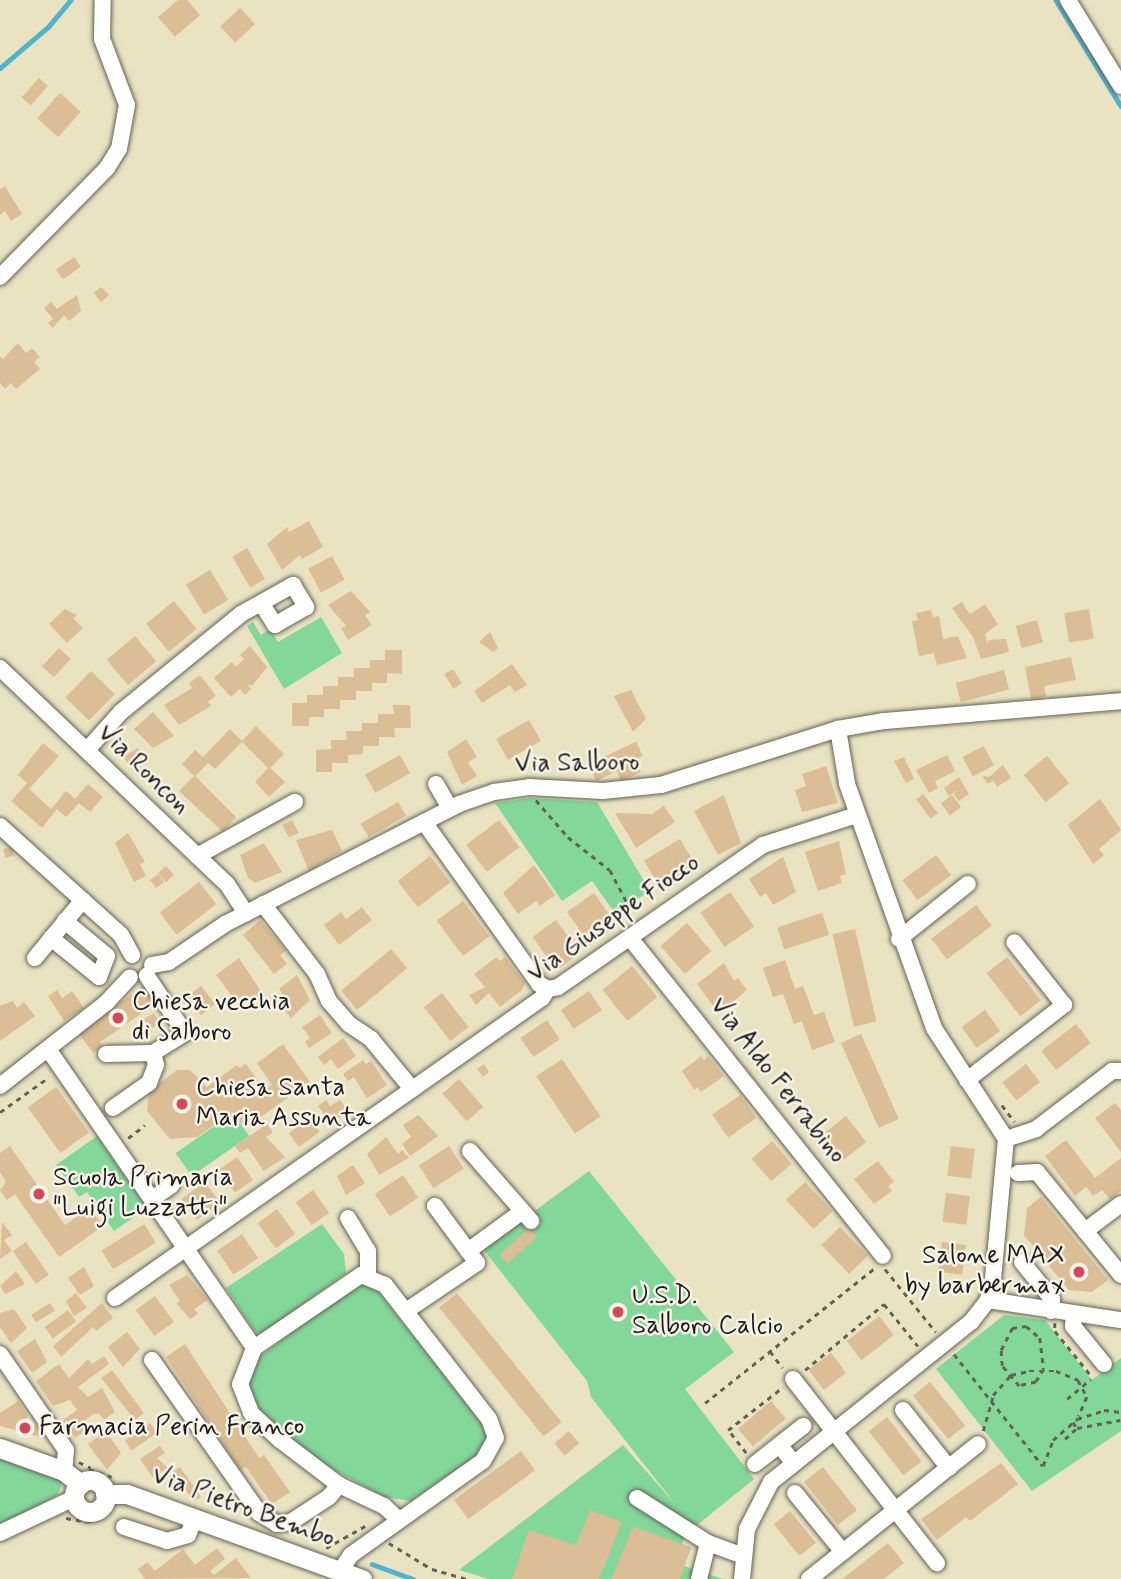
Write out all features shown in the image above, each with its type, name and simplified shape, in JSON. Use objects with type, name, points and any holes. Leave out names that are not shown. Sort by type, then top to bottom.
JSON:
[{"type":"main road","points":[[0,1448],[64,1471],[77,1491]]},
{"type":"main road","name":"Via Pietro Bembo","points":[[77,1491],[93,1481],[111,1500],[127,1494],[351,1576]]},
{"type":"street","points":[[0,277],[107,168],[119,149],[127,105],[102,39],[103,0]]},
{"type":"street","points":[[1069,0],[1121,86]]},
{"type":"street","points":[[87,750],[121,712],[202,643],[261,603],[293,585],[306,607],[275,625],[261,603]]},
{"type":"street","name":"Via Roncon","points":[[0,668],[234,891],[246,913]]},
{"type":"street","name":"Via Salboro","points":[[130,977],[151,976],[246,913],[450,808],[512,788],[603,791],[661,785],[838,729],[884,721],[1121,701]]},
{"type":"street","points":[[742,1579],[743,1556],[757,1505],[771,1482],[927,1356],[948,1347],[980,1313],[988,1300],[1012,1138],[967,1080],[934,1028],[857,815],[838,729]]},
{"type":"street","points":[[436,784],[450,808]]},
{"type":"street","points":[[197,856],[295,802]]},
{"type":"street","name":"Via Giuseppe Fiocco","points":[[115,1298],[542,998],[548,989],[630,938],[763,845],[857,815]]},
{"type":"street","points":[[424,822],[539,984],[548,989]]},
{"type":"street","points":[[0,826],[121,934],[132,955]]},
{"type":"street","points":[[900,939],[968,884]]},
{"type":"street","points":[[35,958],[83,900]]},
{"type":"street","points":[[263,904],[317,974],[329,1002],[349,1024],[371,1038],[412,1089]]},
{"type":"street","points":[[51,938],[99,977],[107,956],[65,921]]},
{"type":"street","name":"Via Aldo Ferrabino","points":[[630,938],[882,1260]]},
{"type":"street","points":[[967,1080],[1064,1005],[1014,942]]},
{"type":"street","points":[[106,1054],[153,1053],[185,1033],[151,976],[145,955],[132,955]]},
{"type":"street","points":[[0,1086],[48,1049],[130,977],[125,965],[132,955]]},
{"type":"street","points":[[48,1049],[254,1348]]},
{"type":"street","points":[[113,1108],[149,1083],[156,1065],[153,1053]]},
{"type":"street","points":[[1012,1138],[1036,1129],[1112,1070],[1121,1071]]},
{"type":"street","points":[[468,1251],[526,1217],[470,1151]]},
{"type":"street","points":[[1018,1173],[1037,1172],[1121,1275]]},
{"type":"street","points":[[152,1199],[172,1185]]},
{"type":"street","points":[[1085,1231],[1121,1203]]},
{"type":"street","points":[[406,1311],[477,1263],[435,1206]]},
{"type":"street","points":[[348,1217],[368,1251],[368,1275]]},
{"type":"street","points":[[1022,1262],[1052,1299],[1053,1315]]},
{"type":"street","points":[[351,1576],[351,1555],[483,1461],[496,1438],[489,1419],[406,1311],[384,1285],[368,1275],[353,1278],[254,1348],[247,1357],[240,1384],[251,1413],[339,1485],[384,1506],[400,1520]]},
{"type":"street","points":[[988,1300],[1053,1315],[1121,1320]]},
{"type":"street","points":[[1074,1315],[1073,1326],[1102,1368]]},
{"type":"street","points":[[0,1354],[68,1454],[64,1471]]},
{"type":"street","points":[[152,1360],[259,1513],[276,1524],[291,1522],[329,1497],[339,1485]]},
{"type":"street","points":[[793,1379],[937,1563]]},
{"type":"street","points":[[903,1410],[949,1468]]},
{"type":"street","points":[[755,1464],[803,1426]]},
{"type":"street","points":[[809,1579],[978,1444]]},
{"type":"street","points":[[779,1445],[793,1462]]},
{"type":"street","points":[[0,1533],[77,1491]]},
{"type":"street","points":[[796,1493],[843,1552]]},
{"type":"street","points":[[637,1499],[708,1543],[743,1556]]},
{"type":"street","points":[[124,1527],[167,1541],[188,1535],[195,1518]]},
{"type":"street","points":[[699,1579],[708,1543]]},
{"type":"path","points":[[536,801],[568,837],[610,870],[629,906]]},
{"type":"path","points":[[0,1112],[49,1077],[44,1068]]},
{"type":"path","points":[[997,1099],[1015,1122],[1012,1138]]},
{"type":"path","points":[[121,1142],[145,1125]]},
{"type":"path","points":[[705,1403],[882,1260],[1043,1466],[1053,1440],[1077,1419],[1104,1410],[1121,1412]]},
{"type":"path","points":[[755,1464],[728,1430],[884,1304],[927,1356]]},
{"type":"path","points":[[1053,1315],[1055,1331],[1093,1378]]},
{"type":"path","points":[[1018,1326],[1035,1330],[1045,1353],[1044,1369],[1030,1386],[1019,1386],[1009,1378],[1001,1350],[1005,1336],[1018,1326]]},
{"type":"path","points":[[770,1351],[793,1379]]},
{"type":"path","points":[[1066,1399],[1102,1368]]},
{"type":"path","points":[[978,1444],[990,1415],[990,1400],[1009,1378],[1044,1369],[1068,1375],[1083,1386],[1085,1407],[1077,1419]]},
{"type":"path","points":[[1065,1439],[1077,1428],[1120,1420]]},
{"type":"path","points":[[1073,1422],[1077,1428]]},
{"type":"path","points":[[60,1518],[88,1522],[111,1500]]},
{"type":"path","points":[[384,1540],[432,1569],[468,1579]]},
{"type":"green space","points":[[321,617],[342,653],[284,689],[247,626],[253,622],[261,635],[270,629],[278,642]]},
{"type":"green space","points":[[530,798],[597,802],[650,891],[615,913],[592,881],[562,901],[495,803]]},
{"type":"green space","points":[[233,1113],[249,1136],[192,1176],[176,1153]]},
{"type":"green space","points":[[97,1136],[147,1208],[114,1231],[87,1192],[79,1197],[56,1165]]},
{"type":"green space","name":"U.S.D. Salboro Calcio","points":[[589,1171],[734,1352],[685,1389],[754,1479],[696,1526],[690,1524],[682,1544],[691,1548],[684,1566],[723,1579],[489,1579],[459,1570],[623,1445],[676,1505],[591,1397],[587,1381],[483,1249]]},
{"type":"green space","points":[[322,1224],[344,1254],[346,1273],[263,1333],[255,1332],[226,1288]]},
{"type":"green space","points":[[365,1284],[377,1290],[482,1424],[487,1439],[479,1454],[411,1501],[385,1497],[317,1461],[257,1408],[249,1386],[258,1358],[350,1289]]},
{"type":"green space","points":[[1004,1315],[1045,1320],[1092,1380],[1121,1358],[1121,1431],[1032,1491],[936,1369]]},
{"type":"green space","points":[[0,1455],[60,1478],[62,1484],[57,1495],[0,1527]]},
{"type":"building","points":[[178,0],[187,0],[200,15],[175,37],[158,17]]},
{"type":"building","points":[[240,8],[255,24],[235,43],[220,26]]},
{"type":"building","points":[[39,78],[48,86],[31,105],[22,97]]},
{"type":"building","points":[[60,93],[81,112],[58,137],[37,118]]},
{"type":"building","points":[[5,186],[22,214],[11,221],[5,211],[0,215],[0,189]]},
{"type":"building","points":[[74,257],[81,267],[63,279],[56,270]]},
{"type":"building","points":[[101,287],[109,295],[101,302],[94,293]]},
{"type":"building","points":[[77,295],[81,311],[69,321],[64,315],[53,328],[48,323],[53,319],[44,308],[51,302],[57,309]]},
{"type":"building","points":[[18,343],[26,353],[32,348],[40,357],[34,362],[40,369],[16,389],[11,383],[5,389],[0,383],[0,356],[3,359]]},
{"type":"building","points":[[309,521],[323,547],[302,559],[300,555],[282,570],[267,544],[287,527],[289,532]]},
{"type":"building","points":[[247,548],[265,579],[250,588],[232,556]]},
{"type":"building","points":[[332,556],[345,580],[321,593],[308,569]]},
{"type":"building","points":[[210,570],[228,600],[204,614],[186,584]]},
{"type":"building","points":[[351,591],[370,612],[365,615],[372,625],[348,640],[341,628],[346,626],[328,605]]},
{"type":"building","points":[[174,601],[197,629],[169,652],[146,624]]},
{"type":"building","points":[[962,602],[970,614],[985,604],[998,624],[985,634],[988,645],[988,640],[1006,639],[1009,652],[981,659],[973,637],[952,608]]},
{"type":"building","points":[[65,609],[77,615],[73,618],[83,628],[67,643],[49,624]]},
{"type":"building","points":[[1089,609],[1094,639],[1069,643],[1064,613]]},
{"type":"building","points":[[931,610],[933,617],[939,616],[943,639],[958,636],[967,658],[937,665],[934,653],[919,656],[912,621],[918,620],[916,613]]},
{"type":"building","points":[[1037,620],[1043,642],[1022,648],[1016,626]]},
{"type":"building","points":[[490,632],[498,648],[493,652],[479,642]]},
{"type":"building","points":[[135,636],[156,661],[128,685],[107,660]]},
{"type":"building","points":[[250,646],[267,667],[252,686],[247,684],[251,689],[245,695],[240,689],[231,697],[214,678],[232,662],[236,667],[244,659],[240,655]]},
{"type":"building","points":[[59,648],[71,659],[54,677],[42,666]]},
{"type":"building","points":[[385,650],[402,650],[402,674],[387,673],[387,683],[372,683],[372,691],[356,691],[356,700],[340,700],[340,709],[324,709],[324,717],[309,717],[309,726],[292,726],[292,703],[307,703],[307,695],[323,695],[323,686],[338,686],[338,677],[354,677],[354,668],[370,668],[370,660],[385,660]]},
{"type":"building","points":[[1071,657],[1076,680],[1044,686],[1046,696],[1031,699],[1025,667]]},
{"type":"building","points":[[512,664],[527,685],[515,692],[510,685],[482,703],[474,691]]},
{"type":"building","points":[[453,669],[462,684],[453,689],[444,674]]},
{"type":"building","points":[[1004,670],[1009,689],[961,702],[956,683]]},
{"type":"building","points":[[91,671],[115,694],[89,721],[65,698]]},
{"type":"building","points":[[200,675],[216,696],[208,702],[211,706],[179,725],[164,705],[192,688],[189,683]]},
{"type":"building","points":[[631,690],[646,719],[633,732],[614,696]]},
{"type":"building","points":[[393,705],[410,705],[411,728],[394,728],[395,737],[379,737],[379,746],[363,746],[363,754],[348,755],[348,763],[332,763],[332,772],[316,772],[316,750],[331,749],[331,740],[347,740],[346,731],[362,731],[362,723],[378,723],[378,714],[394,714]]},
{"type":"building","points":[[153,712],[174,736],[153,748],[134,729]]},
{"type":"building","points":[[529,720],[541,741],[508,760],[496,739]]},
{"type":"building","points":[[256,726],[284,754],[270,768],[285,782],[269,797],[255,782],[268,768],[242,742],[215,769],[208,763],[195,776],[236,817],[223,832],[179,791],[194,776],[182,764],[195,750],[203,757],[230,729],[242,741]]},
{"type":"building","points":[[466,739],[477,757],[468,762],[477,776],[462,785],[447,752]]},
{"type":"building","points":[[636,742],[643,756],[634,760],[641,772],[621,781],[617,771],[596,781],[588,764]]},
{"type":"building","points":[[43,743],[59,756],[29,789],[51,809],[66,791],[75,799],[88,784],[103,797],[90,812],[79,803],[66,817],[57,809],[42,828],[11,801],[27,783],[18,775]]},
{"type":"building","points":[[984,746],[994,766],[973,776],[963,757]]},
{"type":"building","points":[[138,748],[142,755],[127,763],[123,756]]},
{"type":"building","points":[[400,755],[410,773],[375,793],[365,774]]},
{"type":"building","points":[[947,755],[955,771],[935,781],[938,788],[929,793],[916,770]]},
{"type":"building","points":[[1047,756],[1069,783],[1046,802],[1024,775]]},
{"type":"building","points":[[904,757],[914,779],[906,783],[894,761]]},
{"type":"building","points":[[1003,765],[1011,778],[997,787],[993,780],[988,784],[982,776],[989,777]]},
{"type":"building","points":[[826,766],[838,803],[802,812],[795,790],[806,786],[802,774]]},
{"type":"building","points":[[959,777],[969,794],[959,801],[954,794],[957,790],[949,796],[944,788]]},
{"type":"building","points":[[923,794],[938,813],[931,818],[916,800]]},
{"type":"building","points":[[724,795],[741,843],[718,855],[694,811]]},
{"type":"building","points":[[952,795],[961,807],[950,815],[941,803]]},
{"type":"building","points":[[1100,799],[1121,830],[1099,849],[1104,855],[1093,864],[1068,825]]},
{"type":"building","points":[[398,802],[406,816],[369,837],[361,824]]},
{"type":"building","points":[[664,806],[675,822],[636,848],[615,813],[652,814]]},
{"type":"building","points":[[292,820],[299,833],[289,837],[282,825]]},
{"type":"building","points":[[499,820],[519,847],[487,872],[466,845]]},
{"type":"building","points":[[332,830],[342,851],[309,871],[296,840]]},
{"type":"building","points":[[128,833],[145,862],[140,864],[146,876],[134,882],[115,843]]},
{"type":"building","points":[[680,839],[698,869],[662,891],[644,861]]},
{"type":"building","points":[[839,841],[846,874],[840,876],[842,883],[818,891],[805,852]]},
{"type":"building","points":[[264,843],[282,872],[255,883],[248,878],[240,855]]},
{"type":"building","points":[[12,847],[14,856],[5,858],[3,849]]},
{"type":"building","points":[[936,855],[951,875],[918,900],[902,880]]},
{"type":"building","points":[[430,856],[450,882],[418,907],[398,881]]},
{"type":"building","points":[[783,857],[796,892],[773,905],[766,893],[760,897],[749,879]]},
{"type":"building","points":[[534,865],[555,895],[540,906],[536,901],[518,914],[503,893]]},
{"type":"building","points":[[166,866],[174,875],[166,882],[158,873]]},
{"type":"building","points":[[158,874],[164,882],[156,888],[150,880]]},
{"type":"building","points":[[199,882],[216,904],[177,935],[160,913]]},
{"type":"building","points":[[730,892],[754,926],[725,947],[701,913]]},
{"type":"building","points":[[594,893],[617,926],[590,945],[567,912]]},
{"type":"building","points":[[463,901],[489,936],[463,956],[437,921]]},
{"type":"building","points":[[976,905],[992,926],[947,959],[931,939]]},
{"type":"building","points":[[362,907],[372,920],[339,945],[324,925],[341,912],[346,919]]},
{"type":"building","points":[[822,913],[829,935],[784,949],[777,928]]},
{"type":"building","points":[[260,920],[286,951],[280,955],[287,964],[274,974],[243,935]]},
{"type":"building","points":[[556,920],[580,953],[557,970],[533,937]]},
{"type":"building","points":[[687,923],[711,951],[685,974],[661,946]]},
{"type":"building","points":[[855,929],[876,1022],[854,1027],[833,934]]},
{"type":"building","points":[[391,949],[407,968],[357,1010],[341,991]]},
{"type":"building","points":[[497,957],[500,961],[505,957],[525,983],[522,990],[500,1007],[489,993],[476,1005],[469,995],[485,987],[474,974]]},
{"type":"building","points":[[1007,957],[1041,1000],[1020,1016],[987,973]]},
{"type":"building","points":[[239,958],[264,996],[254,1003],[251,999],[238,1004],[216,975]]},
{"type":"building","points":[[785,960],[795,989],[803,986],[814,1015],[824,1012],[835,1042],[812,1050],[802,1021],[794,1024],[783,994],[773,997],[763,968]]},
{"type":"building","points":[[724,963],[734,981],[738,978],[747,990],[719,1014],[697,984]]},
{"type":"building","points":[[632,966],[657,997],[628,1021],[602,990]]},
{"type":"building","points":[[297,975],[310,1000],[291,1018],[276,999],[282,993],[279,989]]},
{"type":"building","name":"Chiesa vecchia di Salboro","points":[[145,984],[157,1003],[100,1042],[102,1046],[93,1053],[79,1034]]},
{"type":"building","points":[[201,986],[215,1004],[201,1015],[187,997]]},
{"type":"building","points":[[57,990],[62,998],[72,991],[84,1008],[64,1021],[48,996]]},
{"type":"building","points":[[589,991],[602,1010],[574,1029],[561,1010]]},
{"type":"building","points":[[442,993],[468,1027],[450,1041],[424,1007]]},
{"type":"building","points":[[13,1001],[17,1008],[24,1002],[35,1016],[0,1041],[0,1006]]},
{"type":"building","points":[[985,1010],[1000,1031],[977,1048],[962,1027]]},
{"type":"building","points":[[154,1013],[160,1023],[150,1029],[144,1019]]},
{"type":"building","points":[[320,1015],[332,1033],[309,1048],[305,1042],[310,1038],[302,1027]]},
{"type":"building","points":[[547,1020],[560,1039],[533,1057],[520,1038]]},
{"type":"building","points":[[1076,1024],[1091,1043],[1056,1070],[1041,1051]]},
{"type":"building","points":[[861,1034],[899,1119],[879,1128],[841,1043]]},
{"type":"building","points":[[343,1038],[356,1056],[338,1069],[331,1059],[324,1065],[318,1057]]},
{"type":"building","points":[[283,1044],[310,1082],[245,1128],[233,1112],[197,1137],[170,1139],[147,1111],[149,1091],[177,1070],[190,1070],[207,1087],[237,1065],[240,1068],[246,1064],[265,1090],[272,1085],[257,1063]]},
{"type":"building","points":[[701,1056],[704,1060],[708,1056],[724,1076],[701,1092],[697,1087],[694,1090],[682,1071]]},
{"type":"building","points":[[562,1059],[601,1116],[575,1134],[536,1076]]},
{"type":"building","points":[[363,1060],[366,1064],[371,1061],[387,1085],[367,1098],[354,1077],[348,1081],[343,1074]]},
{"type":"building","points":[[484,1064],[489,1072],[483,1077],[477,1069]]},
{"type":"building","points":[[1026,1064],[1040,1082],[1017,1101],[1002,1082]]},
{"type":"building","points":[[459,1079],[483,1107],[467,1121],[442,1093]]},
{"type":"building","points":[[56,1087],[89,1132],[61,1153],[28,1108]]},
{"type":"building","points":[[740,1095],[756,1118],[728,1137],[712,1115]]},
{"type":"building","points":[[326,1100],[330,1106],[340,1100],[348,1111],[331,1124],[318,1106]]},
{"type":"building","points":[[1115,1103],[1121,1110],[1121,1152],[1095,1118]]},
{"type":"building","points":[[418,1115],[438,1136],[410,1156],[402,1144],[411,1137],[403,1125]]},
{"type":"building","points":[[846,1116],[866,1142],[839,1164],[818,1138]]},
{"type":"building","points":[[310,1118],[320,1132],[299,1147],[289,1133]]},
{"type":"building","points":[[267,1124],[273,1132],[266,1137],[285,1157],[264,1171],[248,1148],[240,1153],[235,1146]]},
{"type":"building","points":[[386,1137],[398,1154],[402,1150],[409,1158],[379,1175],[367,1154]]},
{"type":"building","points":[[1066,1140],[1095,1178],[1121,1158],[1121,1191],[1110,1199],[1102,1190],[1093,1196],[1086,1187],[1075,1196],[1045,1156]]},
{"type":"building","points":[[772,1141],[792,1164],[771,1181],[752,1159]]},
{"type":"building","points":[[10,1146],[65,1225],[90,1208],[103,1226],[59,1257],[15,1194],[7,1200],[0,1190],[6,1182],[0,1172],[0,1153]]},
{"type":"building","points":[[449,1146],[464,1169],[434,1188],[419,1166]]},
{"type":"building","points":[[951,1146],[975,1149],[971,1179],[947,1176]]},
{"type":"building","points":[[237,1157],[253,1180],[235,1193],[219,1170]]},
{"type":"building","points":[[878,1161],[894,1182],[888,1186],[892,1191],[874,1204],[854,1179]]},
{"type":"building","points":[[353,1165],[365,1183],[346,1195],[337,1176]]},
{"type":"building","points":[[403,1175],[418,1197],[390,1216],[375,1194]]},
{"type":"building","points":[[205,1182],[220,1203],[197,1220],[182,1199]]},
{"type":"building","points":[[805,1182],[832,1211],[813,1229],[786,1200]]},
{"type":"building","points":[[313,1190],[329,1213],[312,1225],[296,1202]]},
{"type":"building","points":[[946,1193],[970,1196],[966,1225],[942,1222]]},
{"type":"building","points":[[1041,1197],[1108,1280],[1092,1292],[1069,1290],[1024,1235],[1027,1208]]},
{"type":"building","points":[[277,1209],[295,1234],[276,1248],[258,1223]]},
{"type":"building","points":[[2,1222],[12,1235],[4,1240],[12,1251],[0,1259]]},
{"type":"building","points":[[144,1224],[156,1243],[113,1269],[102,1250]]},
{"type":"building","points":[[840,1227],[868,1256],[849,1274],[821,1245]]},
{"type":"building","points":[[529,1228],[537,1237],[507,1264],[499,1255]]},
{"type":"building","points":[[242,1234],[258,1258],[233,1275],[217,1251]]},
{"type":"building","points":[[26,1242],[49,1275],[36,1284],[13,1251]]},
{"type":"building","points":[[942,1242],[966,1245],[962,1275],[938,1272]]},
{"type":"building","points":[[84,1267],[94,1286],[80,1295],[68,1278]]},
{"type":"building","points":[[16,1271],[25,1284],[5,1294],[0,1286]]},
{"type":"building","points":[[187,1275],[208,1300],[194,1309],[198,1314],[190,1319],[176,1303],[180,1301],[169,1285]]},
{"type":"building","points":[[76,1293],[87,1308],[74,1316],[66,1301]]},
{"type":"building","points":[[457,1293],[561,1422],[544,1436],[439,1307]]},
{"type":"building","points":[[155,1296],[174,1322],[154,1336],[136,1310]]},
{"type":"building","points":[[50,1303],[55,1311],[36,1322],[31,1315]]},
{"type":"building","points":[[102,1303],[113,1318],[96,1331],[93,1327],[61,1357],[53,1346]]},
{"type":"building","points":[[14,1309],[27,1328],[11,1343],[0,1327],[0,1313]]},
{"type":"building","points":[[68,1310],[76,1321],[53,1338],[45,1327]]},
{"type":"building","points":[[879,1316],[894,1335],[861,1360],[847,1341]]},
{"type":"building","points":[[127,1332],[140,1349],[123,1367],[108,1347]]},
{"type":"building","points":[[35,1339],[47,1362],[32,1373],[17,1351]]},
{"type":"building","points":[[185,1344],[259,1458],[264,1455],[290,1492],[272,1504],[246,1467],[240,1470],[166,1357]]},
{"type":"building","points":[[831,1353],[846,1373],[824,1390],[809,1370]]},
{"type":"building","points":[[104,1356],[109,1364],[78,1387],[88,1397],[102,1388],[115,1412],[104,1420],[99,1413],[93,1414],[84,1421],[89,1428],[75,1438],[63,1420],[77,1410],[70,1400],[53,1406],[36,1381],[59,1364],[69,1378],[88,1359],[92,1364]]},
{"type":"building","points":[[112,1370],[144,1413],[135,1420],[101,1378]]},
{"type":"building","points":[[930,1382],[965,1426],[948,1439],[913,1396]]},
{"type":"building","points":[[18,1401],[28,1416],[25,1421],[40,1427],[41,1437],[0,1426],[0,1413]]},
{"type":"building","points":[[771,1401],[786,1419],[753,1446],[738,1429]]},
{"type":"building","points":[[887,1417],[921,1461],[903,1475],[869,1431]]},
{"type":"building","points":[[150,1423],[157,1433],[131,1451],[125,1441]]},
{"type":"building","points":[[106,1431],[121,1453],[107,1470],[88,1444]]},
{"type":"building","points":[[569,1431],[579,1443],[565,1455],[554,1443]]},
{"type":"building","points":[[160,1446],[165,1453],[157,1458],[168,1468],[153,1478],[140,1459]]},
{"type":"building","points":[[521,1451],[535,1470],[468,1519],[454,1500]]},
{"type":"building","points":[[1001,1463],[1018,1484],[970,1521],[966,1517],[937,1540],[921,1519]]},
{"type":"building","points":[[180,1467],[201,1497],[194,1501],[183,1487],[167,1476]]},
{"type":"building","points":[[823,1467],[857,1510],[838,1525],[804,1482]]},
{"type":"building","points":[[590,1510],[622,1522],[599,1579],[512,1579],[529,1530],[576,1545]]},
{"type":"building","points":[[790,1511],[816,1543],[799,1556],[774,1524]]},
{"type":"building","points":[[633,1527],[691,1547],[680,1579],[611,1579]]},
{"type":"building","points":[[888,1543],[904,1563],[884,1579],[842,1579]]},
{"type":"building","points":[[217,1548],[225,1559],[210,1571],[214,1575],[236,1558],[251,1578],[145,1579],[138,1569],[147,1562],[155,1571],[183,1549],[195,1565]]},
{"type":"waterway","points":[[0,68],[48,27],[71,0]]},
{"type":"waterway","points":[[1056,0],[1121,106]]},
{"type":"waterway","points":[[372,1564],[413,1579]]},
{"type":"place","name":"Chiesa vecchia di Salboro","points":[[118,1018]]},
{"type":"place","name":"Chiesa Santa Maria Assunta","points":[[182,1104]]},
{"type":"place","name":"Scuola Primaria \"Luigi Luzzatti\"","points":[[39,1194]]},
{"type":"place","name":"Salone MAX by barbermax","points":[[1079,1272]]},
{"type":"place","name":"U.S.D. Salboro Calcio","points":[[618,1312]]},
{"type":"place","name":"Farmacia Perin Franco","points":[[25,1428]]}]
